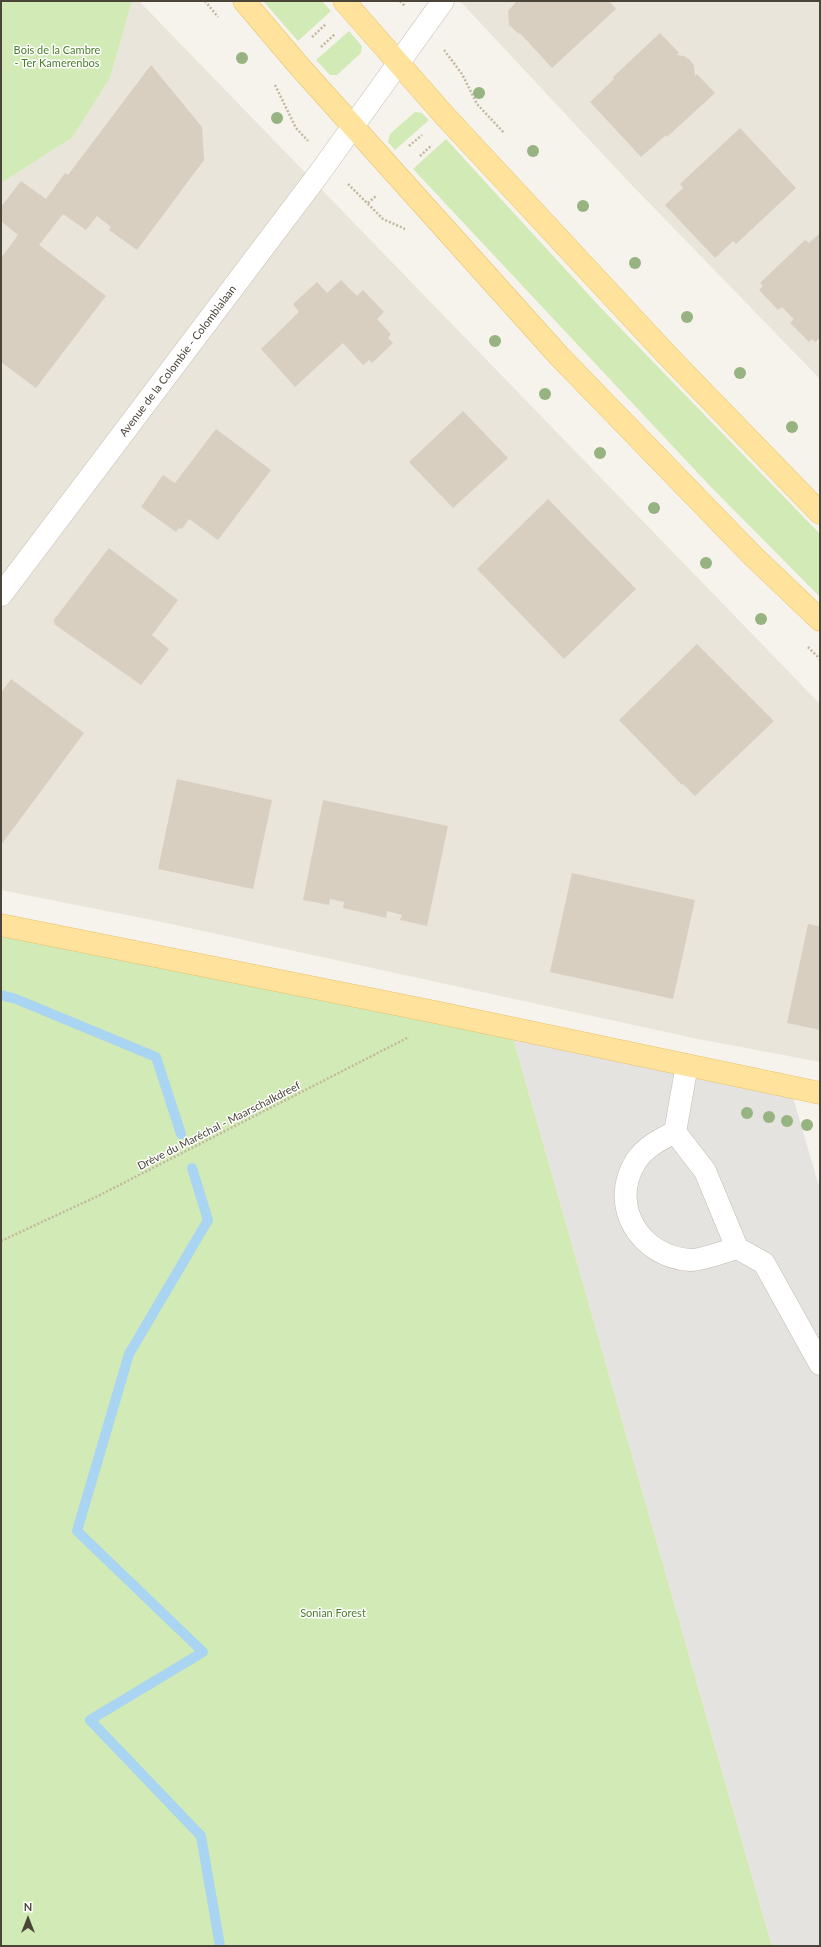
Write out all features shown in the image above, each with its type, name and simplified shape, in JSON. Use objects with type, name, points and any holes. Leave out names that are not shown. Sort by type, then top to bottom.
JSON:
[{"type":"main road","points":[[244,1],[559,356],[753,556],[820,620]]},
{"type":"main road","points":[[344,1],[449,120],[667,355],[820,513]]},
{"type":"main road","points":[[1,925],[436,1012],[820,1093]]},
{"type":"street","name":"Avenue de la Colombie - Colombialaan","points":[[1,595],[328,162],[443,1]]},
{"type":"street","points":[[687,1065],[675,1132],[706,1171],[737,1248],[764,1263],[820,1364]]},
{"type":"street","points":[[675,1132],[654,1142],[636,1160],[627,1181],[625,1202],[629,1220],[639,1235],[656,1249],[674,1258],[692,1261],[737,1248]]},
{"type":"path","points":[[205,1],[219,18]]},
{"type":"path","points":[[400,1],[425,27],[462,74],[477,104],[509,139]]},
{"type":"path","points":[[317,50],[339,31]]},
{"type":"path","points":[[272,81],[296,128],[328,162]]},
{"type":"path","points":[[406,150],[428,130]]},
{"type":"path","points":[[415,160],[437,140]]},
{"type":"path","name":"Drève du Maréchal - Maarschalkdreef","points":[[1,1241],[98,1196],[408,1039],[436,1012]]},
{"type":"shaded area","points":[[132,1],[139,1],[820,704],[820,1062],[693,1038],[157,921],[1,890],[1,183],[72,138],[110,78]]},
{"type":"shaded area","points":[[460,1],[820,1],[820,379],[624,177]]},
{"type":"shaded area","points":[[512,1034],[790,1087],[820,1190],[820,1946],[772,1946]]},
{"type":"green space","name":"Bois de la Cambre - Ter Kamerenbos","points":[[1,1],[132,1],[110,78],[72,138],[1,183]]},
{"type":"green space","points":[[263,1],[322,1],[331,11],[298,41]]},
{"type":"green space","points":[[349,31],[362,46],[361,53],[337,75],[330,75],[316,60]]},
{"type":"green space","points":[[415,112],[422,113],[429,120],[395,150],[388,142],[390,134]]},
{"type":"green space","points":[[446,139],[599,306],[820,534],[820,597],[710,486],[413,169]]},
{"type":"green space","name":"Sonian Forest","points":[[1,925],[512,1034],[772,1946],[1,1946]]},
{"type":"building","points":[[517,1],[609,1],[616,9],[552,68],[520,33],[519,34],[509,25],[508,11]]},
{"type":"building","points":[[660,33],[679,53],[676,55],[684,56],[690,60],[694,66],[695,76],[697,74],[715,93],[667,137],[666,135],[641,157],[590,102],[614,79],[613,77]]},
{"type":"building","points":[[151,65],[202,127],[204,160],[137,250],[109,230],[111,227],[97,216],[86,230],[63,214],[39,245],[106,296],[36,388],[1,362],[1,258],[18,235],[1,221],[1,207],[21,181],[46,199],[65,173],[68,175]]},
{"type":"building","points":[[740,128],[796,188],[736,244],[733,241],[715,258],[665,205],[683,188],[680,184]]},
{"type":"building","points":[[820,233],[820,338],[815,342],[812,339],[809,342],[790,323],[794,319],[782,307],[778,310],[759,290],[763,286],[760,283],[805,240],[809,243]]},
{"type":"building","points":[[341,280],[357,296],[363,290],[384,312],[377,319],[391,334],[388,338],[393,343],[372,363],[369,360],[363,365],[343,343],[295,387],[261,349],[299,312],[293,304],[317,282],[327,293]]},
{"type":"building","points":[[463,411],[508,458],[453,508],[409,462]]},
{"type":"building","points":[[216,429],[271,470],[218,540],[189,519],[182,529],[179,528],[176,532],[141,507],[163,475],[175,483]]},
{"type":"building","points":[[548,499],[636,589],[564,659],[477,569]]},
{"type":"building","points":[[109,548],[178,600],[152,635],[169,649],[141,685],[54,624],[55,622],[53,621]]},
{"type":"building","points":[[697,644],[774,721],[695,796],[683,784],[682,785],[619,720]]},
{"type":"building","points":[[11,679],[84,733],[1,845],[1,693]]},
{"type":"building","points":[[177,779],[272,800],[253,889],[158,869]]},
{"type":"building","points":[[323,800],[448,826],[427,926],[400,920],[402,915],[387,911],[386,918],[343,908],[344,902],[330,899],[329,905],[303,900]]},
{"type":"building","points":[[572,873],[695,900],[673,999],[550,972]]},
{"type":"building","points":[[819,923],[820,1030],[787,1023],[808,924],[819,926]]},
{"type":"waterway","points":[[1,995],[16,999],[156,1057],[181,1134]]},
{"type":"waterway","points":[[192,1168],[208,1220],[129,1354],[77,1531],[203,1652],[90,1720],[201,1836],[220,1946]]}]
